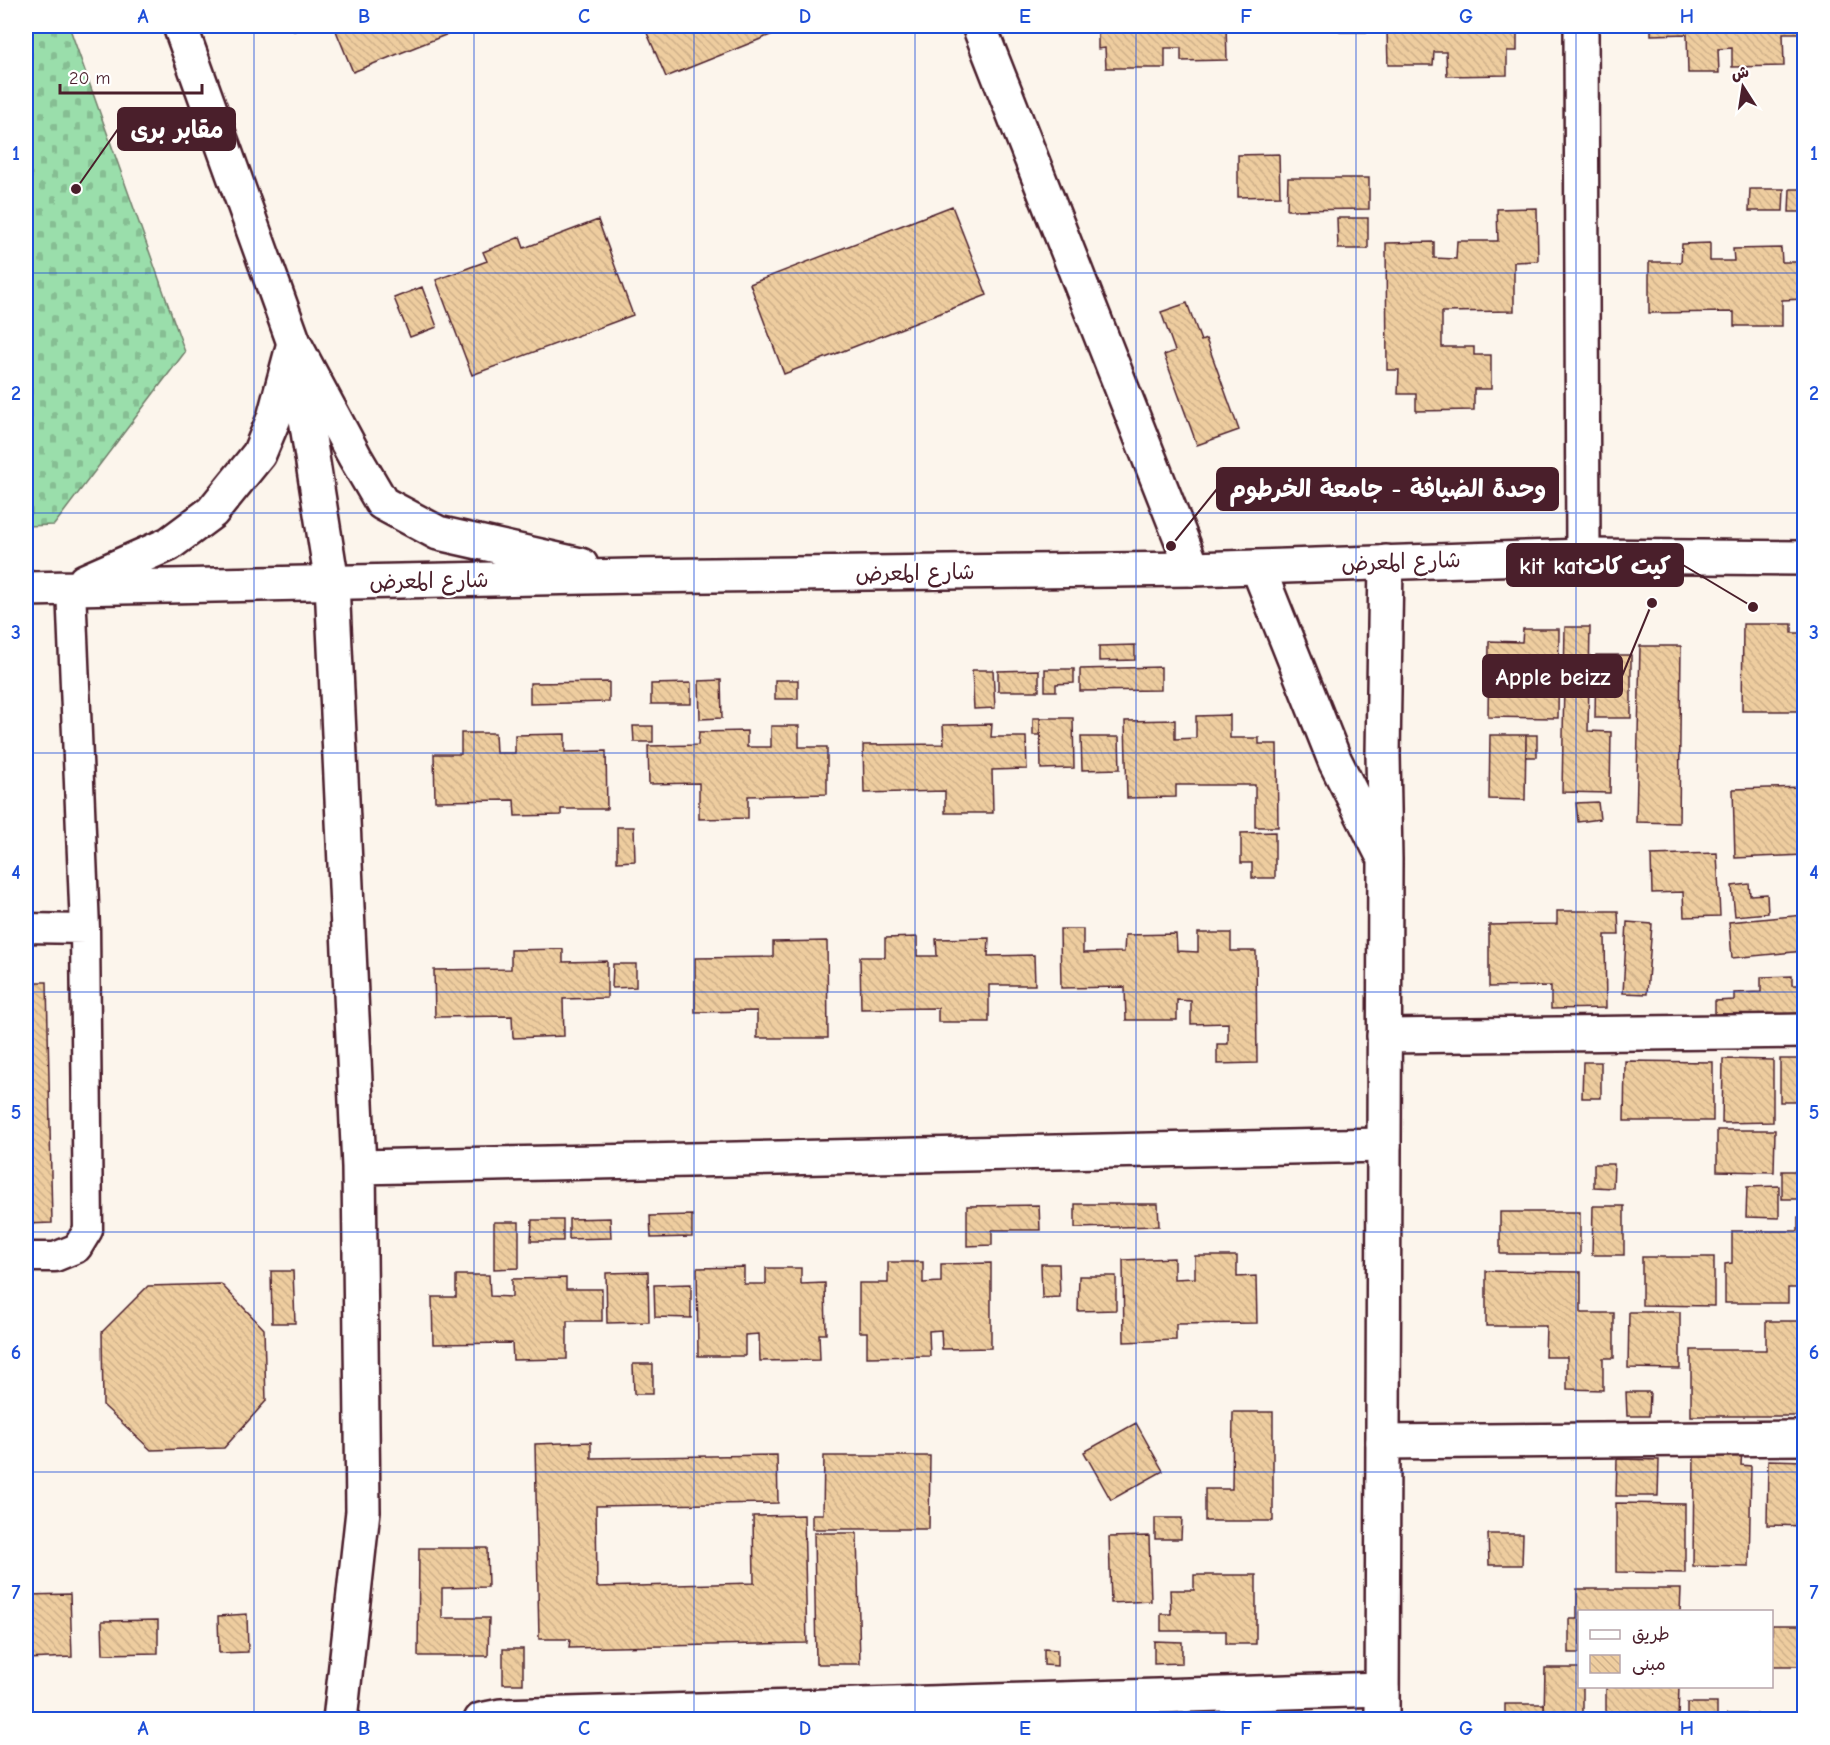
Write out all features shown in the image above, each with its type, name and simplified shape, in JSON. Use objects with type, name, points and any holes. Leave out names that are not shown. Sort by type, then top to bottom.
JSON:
[{"type":"street","points":[[180,26],[294,343],[382,503],[438,533],[633,576]]},
{"type":"street","points":[[979,26],[1193,569]]},
{"type":"street","points":[[1581,26],[1583,556]]},
{"type":"street","points":[[294,343],[332,583],[359,1167],[363,1512],[340,1719]]},
{"type":"street","points":[[71,588],[169,544],[212,512],[259,454],[274,418],[294,343]]},
{"type":"street","name":"شارع المعرض","points":[[26,589],[633,576],[1258,568],[1583,556],[1804,558]]},
{"type":"street","points":[[494,1718],[1382,1704],[1385,859],[1383,755],[1386,562]]},
{"type":"street","points":[[1258,568],[1335,761],[1385,859]]},
{"type":"street","points":[[1384,1036],[1804,1031]]},
{"type":"street","points":[[359,1167],[1384,1145]]},
{"type":"street","points":[[1383,1442],[1804,1438]]},
{"type":"lane","points":[[26,1257],[55,1257],[77,1248],[88,1230],[85,929],[71,588]]},
{"type":"lane","points":[[26,928],[85,929]]},
{"type":"green space","points":[[26,26],[69,26],[185,352],[54,525],[26,526]]},
{"type":"building","points":[[292,26],[307,26],[294,31]]},
{"type":"building","points":[[334,26],[468,26],[353,72]]},
{"type":"building","points":[[644,26],[793,26],[666,77]]},
{"type":"building","points":[[1098,26],[1226,26],[1227,60],[1181,61],[1181,48],[1165,48],[1165,68],[1106,68],[1105,48],[1098,49]]},
{"type":"building","points":[[1276,26],[1303,26],[1303,30],[1276,31]]},
{"type":"building","points":[[1340,26],[1517,26],[1517,51],[1507,51],[1507,75],[1447,76],[1446,52],[1434,52],[1433,65],[1388,65],[1387,32],[1340,32]]},
{"type":"building","points":[[1651,26],[1804,26],[1804,33],[1783,33],[1784,66],[1732,67],[1732,48],[1718,49],[1719,73],[1688,73],[1687,34],[1651,35]]},
{"type":"building","points":[[1279,154],[1280,196],[1238,197],[1238,155]]},
{"type":"building","points":[[1288,178],[1369,178],[1369,209],[1287,210]]},
{"type":"building","points":[[1750,189],[1784,189],[1783,211],[1749,211]]},
{"type":"building","points":[[1790,189],[1804,189],[1804,212],[1789,212]]},
{"type":"building","points":[[952,206],[987,295],[784,374],[750,284]]},
{"type":"building","points":[[1537,208],[1538,261],[1514,262],[1514,311],[1442,312],[1442,347],[1474,347],[1474,355],[1491,355],[1491,389],[1474,389],[1474,410],[1416,411],[1416,394],[1398,394],[1399,370],[1387,370],[1386,243],[1434,242],[1434,258],[1456,259],[1457,241],[1498,241],[1497,209]]},
{"type":"building","points":[[1337,218],[1368,218],[1368,249],[1338,249]]},
{"type":"building","points":[[598,220],[633,315],[472,375],[436,280],[487,261],[483,252],[520,237],[524,248]]},
{"type":"building","points":[[1710,243],[1710,261],[1734,261],[1733,249],[1781,248],[1782,262],[1804,262],[1804,299],[1782,300],[1782,326],[1734,326],[1734,312],[1649,313],[1649,262],[1681,262],[1682,244]]},
{"type":"building","points":[[422,287],[437,327],[410,337],[394,298]]},
{"type":"building","points":[[1187,303],[1201,341],[1206,339],[1239,430],[1197,445],[1164,355],[1175,351],[1161,312]]},
{"type":"building","points":[[1743,624],[1792,624],[1792,633],[1804,633],[1804,711],[1742,711]]},
{"type":"building","points":[[1565,627],[1590,627],[1588,731],[1611,732],[1610,793],[1562,792]]},
{"type":"building","points":[[1523,629],[1559,629],[1558,718],[1488,717],[1489,641],[1522,642]]},
{"type":"building","points":[[1135,645],[1135,660],[1099,661],[1099,646]]},
{"type":"building","points":[[1640,646],[1681,646],[1679,823],[1636,822]]},
{"type":"building","points":[[1596,655],[1631,655],[1631,718],[1595,718]]},
{"type":"building","points":[[1161,667],[1161,690],[1080,691],[1080,669]]},
{"type":"building","points":[[1045,669],[1074,669],[1074,683],[1056,684],[1056,691],[1045,691]]},
{"type":"building","points":[[972,670],[993,670],[995,708],[974,709]]},
{"type":"building","points":[[1039,670],[1039,691],[998,691],[998,671]]},
{"type":"building","points":[[721,680],[722,718],[700,719],[699,681]]},
{"type":"building","points":[[775,680],[798,680],[798,699],[775,699]]},
{"type":"building","points":[[609,682],[609,702],[530,704],[530,683]]},
{"type":"building","points":[[691,683],[691,704],[651,704],[651,684]]},
{"type":"building","points":[[1230,715],[1230,738],[1259,738],[1259,744],[1277,744],[1278,827],[1255,827],[1255,785],[1176,785],[1176,797],[1127,798],[1125,721],[1175,720],[1175,739],[1196,738],[1196,716]]},
{"type":"building","points":[[1033,718],[1040,718],[1040,735],[1033,735]]},
{"type":"building","points":[[1040,718],[1073,718],[1074,768],[1041,769]]},
{"type":"building","points":[[992,724],[991,737],[1026,737],[1027,769],[992,770],[993,813],[945,813],[945,791],[864,793],[863,745],[944,744],[943,725]]},
{"type":"building","points":[[633,726],[653,726],[653,742],[634,742]]},
{"type":"building","points":[[771,726],[799,726],[799,747],[827,747],[827,794],[748,796],[748,818],[699,819],[699,783],[649,784],[648,746],[698,745],[699,732],[747,731],[747,747],[771,747]]},
{"type":"building","points":[[461,733],[495,733],[496,753],[515,753],[515,735],[565,734],[565,752],[606,751],[607,809],[561,809],[561,815],[515,816],[514,800],[435,801],[434,754],[461,754]]},
{"type":"building","points":[[1490,735],[1526,735],[1525,800],[1489,799]]},
{"type":"building","points":[[1526,735],[1537,735],[1537,757],[1526,757]]},
{"type":"building","points":[[1081,737],[1119,737],[1120,769],[1082,770]]},
{"type":"building","points":[[1803,787],[1804,855],[1735,858],[1733,789]]},
{"type":"building","points":[[1598,802],[1600,819],[1578,822],[1576,803]]},
{"type":"building","points":[[617,827],[634,827],[635,861],[617,862]]},
{"type":"building","points":[[1275,832],[1275,878],[1252,878],[1252,863],[1241,863],[1241,833]]},
{"type":"building","points":[[1717,853],[1720,916],[1684,917],[1683,892],[1652,893],[1651,855]]},
{"type":"building","points":[[1749,884],[1750,895],[1767,894],[1768,913],[1735,916],[1732,886]]},
{"type":"building","points":[[1557,911],[1618,911],[1619,935],[1605,935],[1606,1008],[1551,1009],[1551,986],[1489,987],[1489,925],[1557,924]]},
{"type":"building","points":[[1804,915],[1804,951],[1732,958],[1729,922]]},
{"type":"building","points":[[1627,922],[1652,924],[1647,994],[1623,993]]},
{"type":"building","points":[[1060,929],[1083,929],[1083,953],[1124,952],[1125,935],[1176,934],[1177,951],[1198,952],[1198,933],[1231,933],[1231,951],[1256,951],[1257,1063],[1217,1064],[1217,1044],[1228,1044],[1228,1023],[1191,1024],[1191,1001],[1177,1000],[1177,1020],[1126,1020],[1125,987],[1061,988]]},
{"type":"building","points":[[917,937],[917,956],[937,956],[936,939],[989,938],[988,956],[1034,955],[1035,985],[989,985],[989,1022],[938,1022],[938,1008],[861,1009],[860,957],[885,957],[885,938]]},
{"type":"building","points":[[827,941],[828,1038],[757,1038],[757,1011],[695,1012],[695,958],[773,957],[773,942]]},
{"type":"building","points":[[563,949],[563,962],[607,961],[607,998],[563,999],[564,1036],[513,1038],[512,1016],[435,1017],[434,970],[511,969],[511,950]]},
{"type":"building","points":[[613,964],[636,964],[636,987],[612,988]]},
{"type":"building","points":[[1792,976],[1792,985],[1804,985],[1804,1015],[1715,1017],[1715,1001],[1734,1000],[1734,993],[1761,992],[1761,977]]},
{"type":"building","points":[[26,982],[47,982],[52,1223],[26,1224]]},
{"type":"building","points":[[1723,1059],[1773,1060],[1773,1122],[1722,1123]]},
{"type":"building","points":[[1780,1059],[1804,1059],[1804,1102],[1780,1102]]},
{"type":"building","points":[[1625,1061],[1713,1062],[1713,1121],[1624,1121]]},
{"type":"building","points":[[1583,1062],[1601,1062],[1601,1098],[1582,1098]]},
{"type":"building","points":[[1717,1130],[1775,1130],[1774,1172],[1717,1171]]},
{"type":"building","points":[[1594,1164],[1614,1164],[1613,1188],[1594,1187]]},
{"type":"building","points":[[1782,1171],[1804,1171],[1804,1199],[1782,1199]]},
{"type":"building","points":[[1779,1186],[1779,1218],[1746,1217],[1747,1187]]},
{"type":"building","points":[[1075,1204],[1158,1204],[1159,1226],[1075,1228]]},
{"type":"building","points":[[1039,1205],[1040,1230],[992,1230],[992,1245],[967,1246],[967,1206]]},
{"type":"building","points":[[1593,1206],[1624,1206],[1624,1255],[1592,1255]]},
{"type":"building","points":[[1500,1212],[1580,1212],[1580,1254],[1500,1254]]},
{"type":"building","points":[[692,1215],[692,1237],[651,1238],[650,1216]]},
{"type":"building","points":[[1798,1217],[1804,1217],[1804,1288],[1788,1288],[1788,1303],[1725,1303],[1725,1264],[1732,1263],[1732,1231],[1798,1231]]},
{"type":"building","points":[[610,1218],[611,1238],[569,1239],[569,1219]]},
{"type":"building","points":[[532,1220],[563,1220],[563,1241],[531,1241]]},
{"type":"building","points":[[494,1222],[519,1222],[519,1268],[494,1269]]},
{"type":"building","points":[[1195,1256],[1237,1256],[1237,1277],[1256,1276],[1257,1323],[1176,1324],[1176,1340],[1124,1342],[1123,1260],[1174,1258],[1174,1279],[1195,1278]]},
{"type":"building","points":[[1642,1257],[1714,1257],[1714,1306],[1642,1305]]},
{"type":"building","points":[[888,1262],[923,1262],[923,1283],[941,1282],[941,1264],[991,1263],[991,1348],[942,1349],[941,1330],[929,1331],[930,1356],[867,1357],[867,1332],[859,1332],[859,1283],[888,1283]]},
{"type":"building","points":[[1041,1264],[1059,1264],[1060,1297],[1042,1298]]},
{"type":"building","points":[[744,1267],[744,1284],[766,1284],[766,1268],[801,1268],[801,1284],[825,1283],[826,1334],[819,1334],[820,1360],[760,1361],[759,1334],[745,1335],[745,1356],[698,1356],[697,1268]]},
{"type":"building","points":[[271,1271],[293,1271],[295,1323],[272,1323]]},
{"type":"building","points":[[1486,1271],[1581,1272],[1581,1313],[1614,1313],[1614,1358],[1603,1358],[1603,1390],[1567,1389],[1567,1357],[1545,1357],[1546,1326],[1486,1326]]},
{"type":"building","points":[[648,1272],[649,1322],[607,1323],[606,1273]]},
{"type":"building","points":[[456,1275],[489,1275],[490,1296],[512,1297],[512,1279],[566,1278],[566,1289],[602,1289],[602,1321],[567,1321],[567,1359],[513,1360],[512,1343],[433,1344],[432,1297],[456,1297]]},
{"type":"building","points":[[1079,1276],[1116,1276],[1116,1310],[1078,1311]]},
{"type":"building","points":[[221,1284],[264,1329],[266,1401],[224,1448],[151,1450],[103,1405],[102,1332],[148,1286]]},
{"type":"building","points":[[691,1284],[691,1318],[655,1317],[654,1285]]},
{"type":"building","points":[[1629,1312],[1680,1312],[1680,1369],[1628,1368]]},
{"type":"building","points":[[1766,1321],[1804,1321],[1804,1416],[1691,1416],[1691,1350],[1766,1350]]},
{"type":"building","points":[[633,1364],[653,1364],[653,1394],[634,1394]]},
{"type":"building","points":[[1626,1392],[1650,1392],[1649,1416],[1627,1416]]},
{"type":"building","points":[[1233,1412],[1273,1412],[1273,1521],[1205,1521],[1205,1489],[1232,1489]]},
{"type":"building","points":[[1136,1423],[1163,1471],[1111,1500],[1084,1452]]},
{"type":"building","points":[[591,1442],[591,1458],[777,1455],[778,1503],[596,1506],[597,1587],[754,1583],[753,1516],[804,1515],[807,1643],[569,1648],[570,1639],[539,1639],[535,1444]]},
{"type":"building","points":[[1694,1449],[1742,1449],[1741,1465],[1751,1466],[1749,1567],[1693,1566]]},
{"type":"building","points":[[824,1456],[930,1456],[929,1529],[812,1529],[812,1514],[823,1514]]},
{"type":"building","points":[[1617,1459],[1659,1460],[1658,1496],[1616,1496]]},
{"type":"building","points":[[1768,1460],[1804,1461],[1804,1526],[1767,1525]]},
{"type":"building","points":[[1616,1503],[1685,1504],[1685,1573],[1616,1572]]},
{"type":"building","points":[[1155,1518],[1182,1518],[1181,1539],[1155,1539]]},
{"type":"building","points":[[814,1533],[857,1533],[860,1664],[816,1664]]},
{"type":"building","points":[[1488,1534],[1523,1534],[1522,1565],[1489,1565]]},
{"type":"building","points":[[1149,1536],[1151,1601],[1111,1603],[1109,1537]]},
{"type":"building","points":[[419,1548],[487,1548],[488,1587],[442,1588],[442,1618],[489,1618],[488,1656],[418,1656]]},
{"type":"building","points":[[1194,1575],[1256,1575],[1256,1644],[1226,1644],[1226,1631],[1161,1631],[1161,1614],[1171,1614],[1170,1590],[1194,1590]]},
{"type":"building","points":[[1577,1589],[1681,1589],[1680,1610],[1578,1610],[1578,1653],[1569,1653],[1569,1619],[1577,1619]]},
{"type":"building","points":[[70,1594],[72,1657],[26,1659],[26,1595]]},
{"type":"building","points":[[247,1614],[248,1652],[219,1653],[218,1616]]},
{"type":"building","points":[[158,1620],[158,1653],[103,1654],[102,1621]]},
{"type":"building","points":[[1773,1625],[1804,1625],[1804,1666],[1773,1666]]},
{"type":"building","points":[[1154,1641],[1182,1642],[1182,1663],[1154,1664]]},
{"type":"building","points":[[503,1649],[523,1649],[523,1684],[503,1684]]},
{"type":"building","points":[[1044,1649],[1057,1650],[1057,1666],[1044,1665]]},
{"type":"building","points":[[1545,1668],[1578,1668],[1578,1688],[1583,1688],[1583,1717],[1615,1716],[1615,1720],[1505,1720],[1505,1704],[1544,1704],[1544,1716]]},
{"type":"building","points":[[1606,1688],[1679,1688],[1678,1720],[1634,1720],[1634,1713],[1606,1713]]},
{"type":"building","points":[[1687,1703],[1717,1703],[1717,1720],[1687,1720]]},
{"type":"building","points":[[1727,1714],[1757,1714],[1757,1720],[1727,1720]]},
{"type":"place","name":"مقابر برى","points":[[76,189]]},
{"type":"place","name":"وحدة الضيافة - جامعة الخرطوم","points":[[1171,546]]},
{"type":"place","name":"Apple beizz","points":[[1652,603]]},
{"type":"place","name":"kit katكيت كات","points":[[1753,607]]}]
